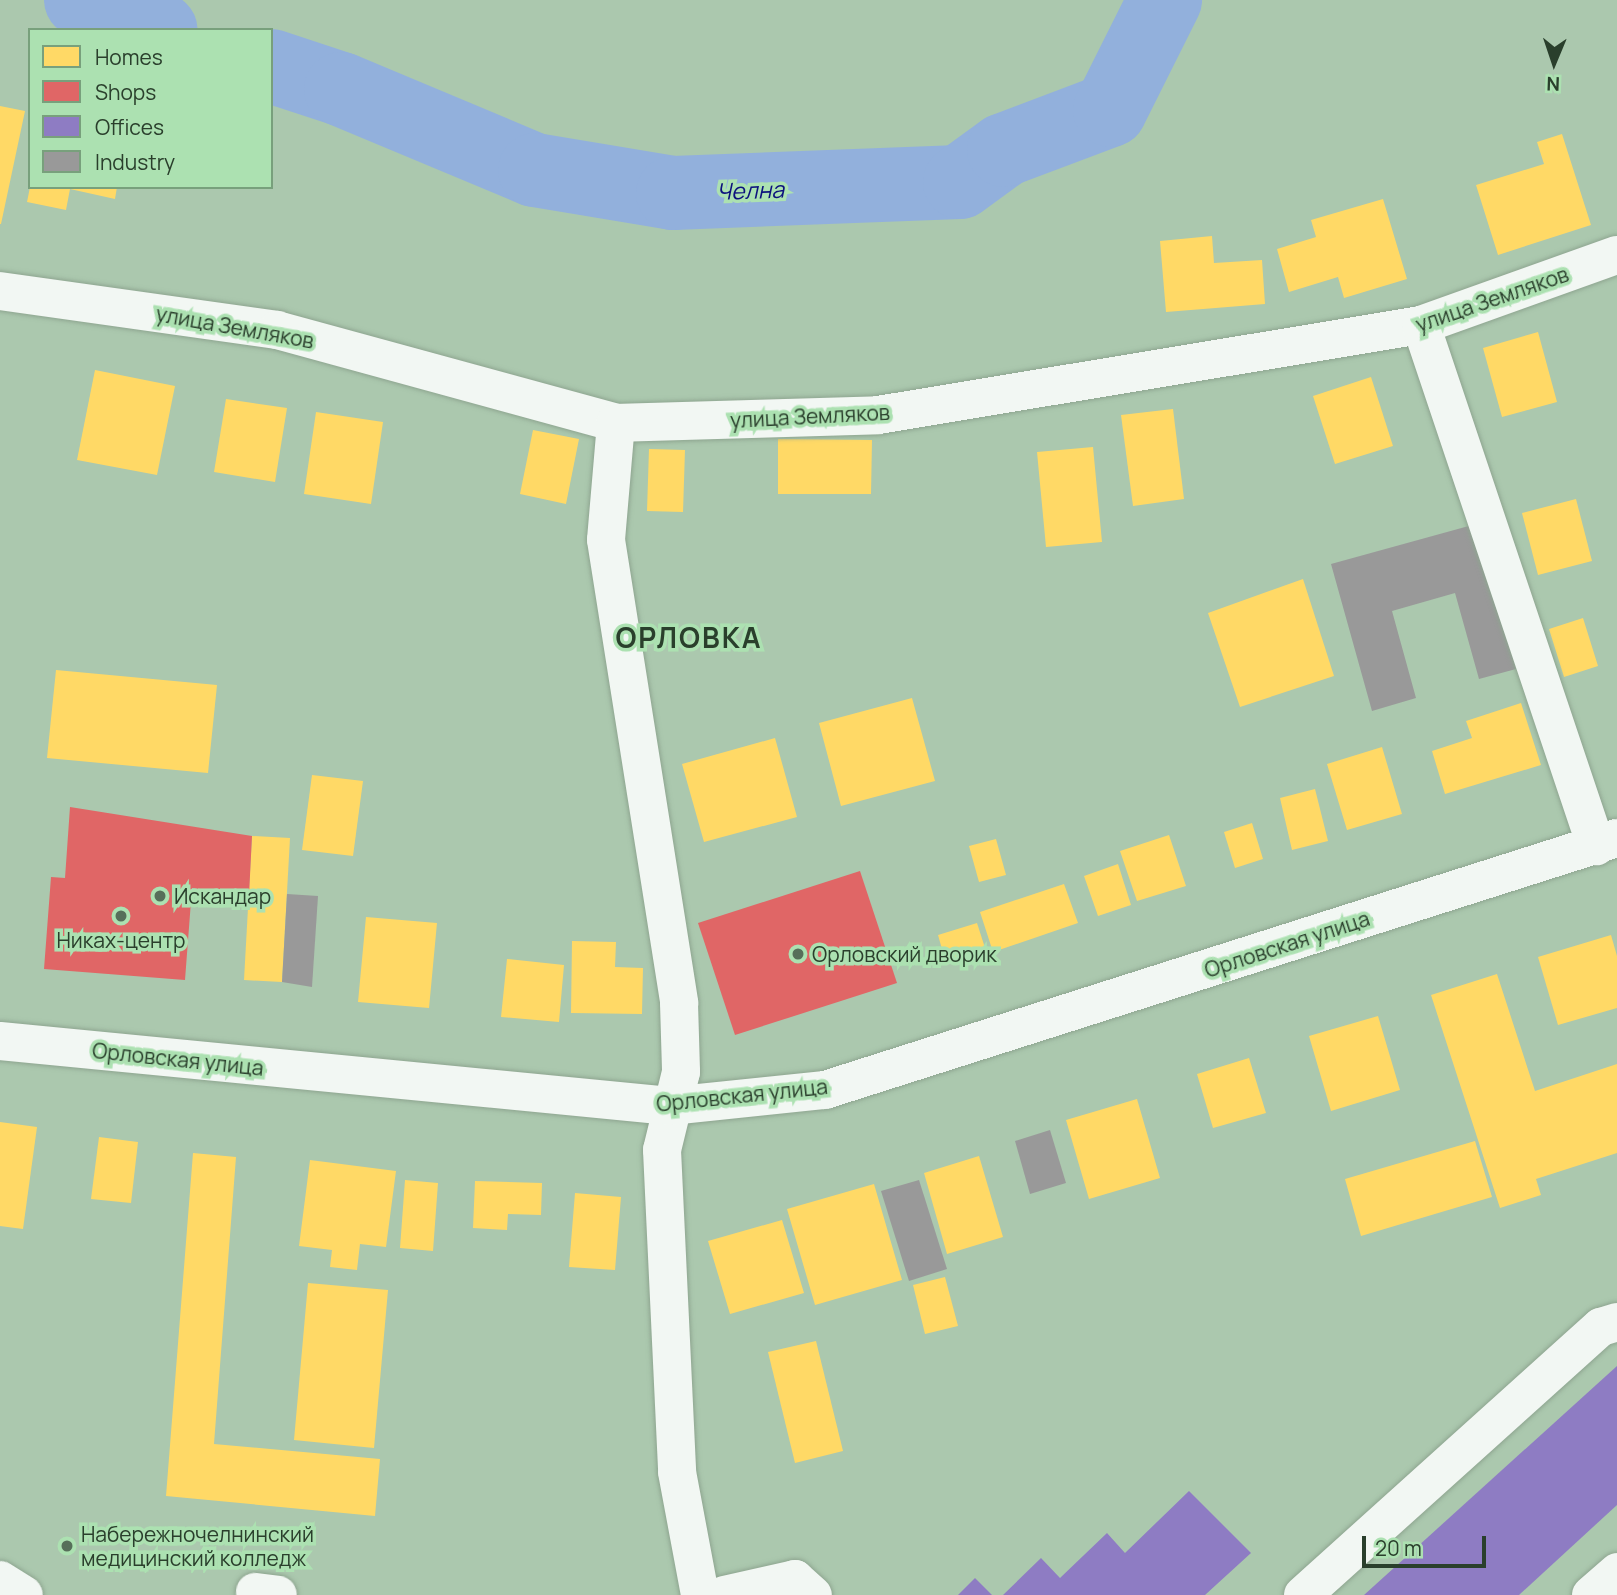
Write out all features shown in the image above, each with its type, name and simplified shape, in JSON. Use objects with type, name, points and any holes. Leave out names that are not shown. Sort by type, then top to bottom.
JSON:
[{"type":"street","name":"улица Земляков","points":[[0,291],[277,330],[616,423],[877,415],[1421,325],[1617,256]]},
{"type":"street","points":[[1421,325],[1607,842]]},
{"type":"street","points":[[616,423],[606,540],[679,1003],[681,1072],[670,1106],[662,1150],[677,1472],[699,1595]]},
{"type":"street","name":"Орловская улица","points":[[0,1041],[670,1106],[825,1090],[1607,842]]},
{"type":"street","points":[[1303,1595],[1601,1327],[1617,1322]]},
{"type":"street","points":[[1591,1595],[1617,1572]]},
{"type":"street","points":[[724,1595],[795,1579],[813,1595]]},
{"type":"street","points":[[0,1580],[24,1595]]},
{"type":"building: Homes","points":[[0,106],[25,111],[1,224],[0,224]]},
{"type":"building: Homes","points":[[1562,134],[1591,225],[1498,255],[1476,185],[1544,164],[1537,142]]},
{"type":"building: Homes","points":[[30,189],[70,189],[66,210],[27,202]]},
{"type":"building: Homes","points":[[70,189],[117,189],[115,199]]},
{"type":"building: Homes","points":[[1383,199],[1407,279],[1344,298],[1338,277],[1289,292],[1277,249],[1316,237],[1311,220]]},
{"type":"building: Homes","points":[[1212,236],[1214,263],[1262,260],[1265,304],[1166,312],[1160,241]]},
{"type":"building: Homes","points":[[1538,332],[1557,402],[1502,417],[1483,348]]},
{"type":"building: Homes","points":[[95,370],[175,386],[157,475],[77,460]]},
{"type":"building: Homes","points":[[1371,377],[1393,446],[1335,464],[1313,396]]},
{"type":"building: Homes","points":[[226,399],[287,408],[275,482],[214,472]]},
{"type":"building: Homes","points":[[1173,409],[1184,499],[1133,506],[1121,415]]},
{"type":"building: Homes","points":[[316,412],[383,422],[371,504],[304,494]]},
{"type":"building: Homes","points":[[533,430],[579,439],[566,504],[520,494]]},
{"type":"building: Homes","points":[[778,439],[872,440],[871,494],[778,494]]},
{"type":"building: Homes","points":[[1093,447],[1102,542],[1046,547],[1037,452]]},
{"type":"building: Homes","points":[[649,449],[685,450],[683,512],[647,511]]},
{"type":"building: Homes","points":[[1576,499],[1592,561],[1538,575],[1522,513]]},
{"type":"building: Homes","points":[[1303,579],[1334,676],[1240,707],[1208,613]]},
{"type":"building: Homes","points":[[1583,618],[1598,666],[1564,677],[1549,629]]},
{"type":"building: Homes","points":[[56,670],[217,685],[208,773],[47,758]]},
{"type":"building: Homes","points":[[912,698],[935,781],[841,806],[819,723]]},
{"type":"building: Homes","points":[[1521,703],[1541,765],[1445,794],[1432,751],[1472,738],[1466,721]]},
{"type":"building: Homes","points":[[775,738],[797,817],[704,842],[682,764]]},
{"type":"building: Homes","points":[[1382,747],[1402,814],[1347,830],[1327,764]]},
{"type":"building: Homes","points":[[312,775],[363,781],[353,856],[302,850]]},
{"type":"building: Homes","points":[[1315,789],[1328,841],[1292,850],[1280,798]]},
{"type":"building: Homes","points":[[1252,823],[1263,859],[1235,868],[1224,832]]},
{"type":"building: Homes","points":[[1169,835],[1186,886],[1137,901],[1120,851]]},
{"type":"building: Homes","points":[[252,836],[290,838],[282,982],[244,980]]},
{"type":"building: Homes","points":[[996,839],[1006,875],[979,882],[969,846]]},
{"type":"building: Homes","points":[[1118,864],[1131,905],[1098,916],[1084,876]]},
{"type":"building: Homes","points":[[1064,884],[1078,923],[993,952],[980,912]]},
{"type":"building: Homes","points":[[366,917],[437,923],[429,1008],[358,1002]]},
{"type":"building: Homes","points":[[977,923],[986,951],[946,963],[938,935]]},
{"type":"building: Homes","points":[[1611,935],[1617,956],[1617,1008],[1558,1025],[1538,957]]},
{"type":"building: Homes","points":[[572,941],[616,942],[615,967],[643,968],[642,1014],[571,1013]]},
{"type":"building: Homes","points":[[507,959],[564,965],[559,1022],[501,1017]]},
{"type":"building: Homes","points":[[1497,974],[1535,1091],[1617,1064],[1617,1153],[1536,1179],[1541,1195],[1500,1208],[1431,995]]},
{"type":"building: Homes","points":[[1378,1016],[1400,1090],[1331,1111],[1309,1036]]},
{"type":"building: Homes","points":[[1249,1058],[1266,1113],[1213,1128],[1197,1074]]},
{"type":"building: Homes","points":[[1137,1099],[1160,1178],[1089,1199],[1066,1120]]},
{"type":"building: Homes","points":[[0,1122],[37,1127],[23,1229],[0,1226]]},
{"type":"building: Homes","points":[[99,1137],[138,1142],[131,1203],[91,1199]]},
{"type":"building: Homes","points":[[1475,1141],[1492,1197],[1361,1236],[1345,1179]]},
{"type":"building: Homes","points":[[193,1153],[236,1157],[214,1444],[380,1459],[375,1516],[166,1496]]},
{"type":"building: Homes","points":[[979,1156],[1003,1237],[947,1254],[924,1173]]},
{"type":"building: Homes","points":[[310,1160],[396,1171],[386,1247],[360,1244],[357,1270],[330,1267],[332,1250],[299,1246]]},
{"type":"building: Homes","points":[[405,1180],[438,1183],[433,1251],[400,1248]]},
{"type":"building: Homes","points":[[475,1181],[542,1183],[541,1215],[508,1214],[507,1230],[473,1228]]},
{"type":"building: Homes","points":[[874,1184],[902,1280],[815,1305],[787,1209]]},
{"type":"building: Homes","points":[[575,1193],[621,1197],[615,1270],[569,1267]]},
{"type":"building: Homes","points":[[782,1220],[804,1293],[730,1314],[708,1241]]},
{"type":"building: Homes","points":[[945,1277],[958,1326],[925,1334],[913,1285]]},
{"type":"building: Homes","points":[[308,1283],[388,1290],[374,1448],[294,1440]]},
{"type":"building: Homes","points":[[816,1341],[843,1451],[795,1463],[768,1352]]},
{"type":"building: Shops","points":[[70,807],[252,836],[249,895],[192,888],[185,980],[44,969],[51,877],[65,878]]},
{"type":"building: Shops","points":[[860,871],[897,983],[735,1035],[698,923]]},
{"type":"building: Offices","points":[[1617,1366],[1617,1505],[1519,1595],[1364,1595]]},
{"type":"building: Offices","points":[[1189,1491],[1251,1553],[1205,1595],[1003,1595],[1041,1558],[1060,1578],[1107,1533],[1125,1553]]},
{"type":"building: Offices","points":[[975,1578],[992,1595],[958,1595]]},
{"type":"building: Industry","points":[[1476,524],[1516,669],[1479,679],[1455,593],[1392,611],[1416,698],[1372,711],[1331,564]]},
{"type":"building: Industry","points":[[287,894],[318,896],[312,987],[282,982]]},
{"type":"building: Industry","points":[[1050,1130],[1066,1183],[1030,1194],[1015,1141]]},
{"type":"building: Industry","points":[[919,1180],[947,1269],[909,1281],[881,1191]]},
{"type":"waterway","name":"Челна","points":[[81,0],[156,28]]},
{"type":"waterway","name":"Челна","points":[[273,67],[341,89],[535,170],[673,193],[960,182],[1004,150],[1110,110],[1165,0]]},
{"type":"place","name":"Искандар","points":[[160,896]]},
{"type":"place","name":"Никах-центр","points":[[121,916]]},
{"type":"place","name":"Орловский дворик","points":[[798,954]]},
{"type":"place","name":"Набережночелнинский медицинский колледж","points":[[67,1546]]},
{"type":"district","name":"ОРЛОВКА","points":[[689,637]]}]
